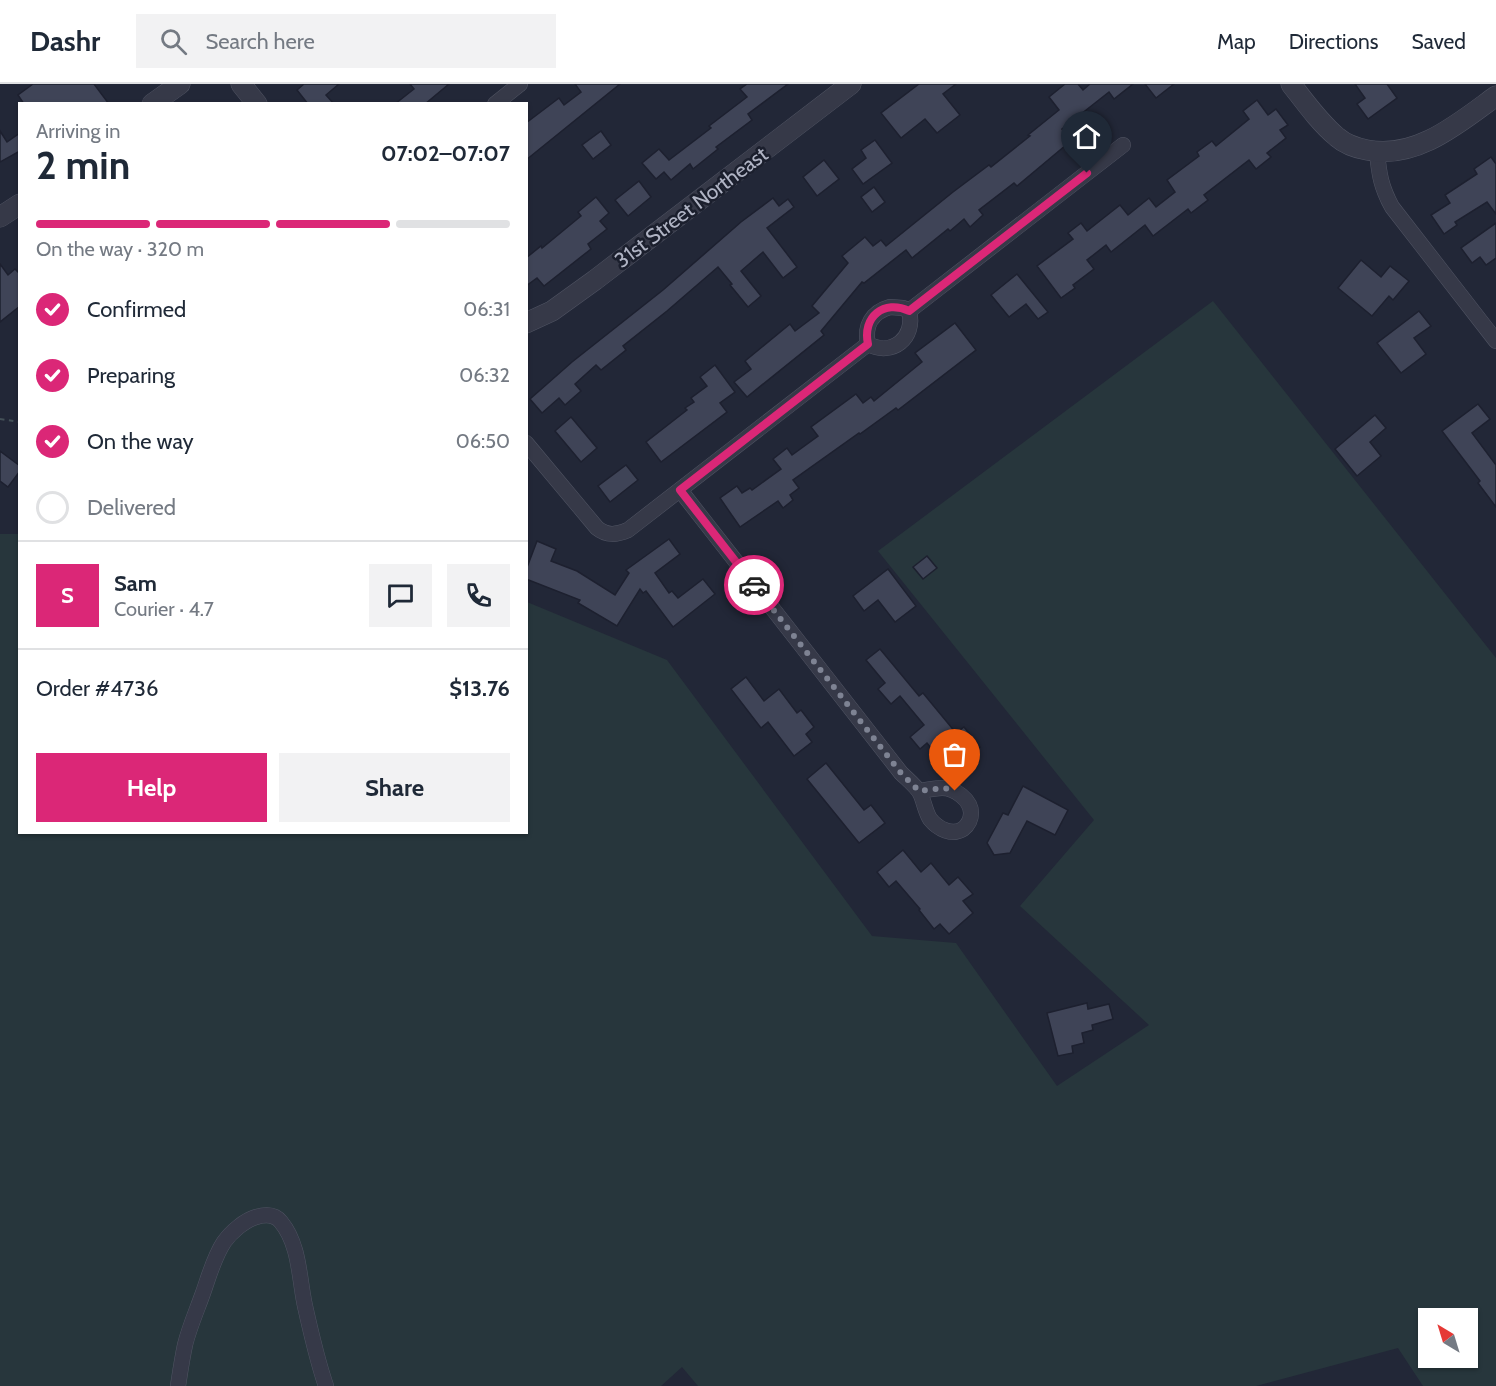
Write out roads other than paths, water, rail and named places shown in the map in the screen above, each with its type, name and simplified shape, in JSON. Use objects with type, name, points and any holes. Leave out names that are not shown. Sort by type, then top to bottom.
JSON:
[{"type":"street","points":[[155,102],[180,84]]},
{"type":"street","points":[[242,84],[256,102]]},
{"type":"street","points":[[498,102],[520,84]]},
{"type":"street","name":"31st Street Northeast","points":[[528,322],[552,311],[596,280],[851,84]]},
{"type":"street","points":[[1291,84],[1338,138],[1349,145],[1377,152],[1406,149],[1427,141],[1459,123],[1496,96]]},
{"type":"street","points":[[909,311],[1123,145]]},
{"type":"street","points":[[1377,152],[1378,173],[1392,207],[1496,341]]},
{"type":"street","points":[[0,217],[18,205]]},
{"type":"street","points":[[868,344],[868,323],[877,312],[890,307],[909,311]]},
{"type":"street","points":[[868,344],[880,348],[893,347],[904,340],[910,329],[909,311]]},
{"type":"street","points":[[528,446],[601,532],[617,534],[628,530],[868,344]]},
{"type":"street","points":[[680,490],[901,773],[919,791]]},
{"type":"street","points":[[178,1386],[185,1345],[221,1248],[225,1241],[245,1222],[264,1215],[271,1215],[281,1222],[293,1245],[304,1302],[326,1386]]}]
